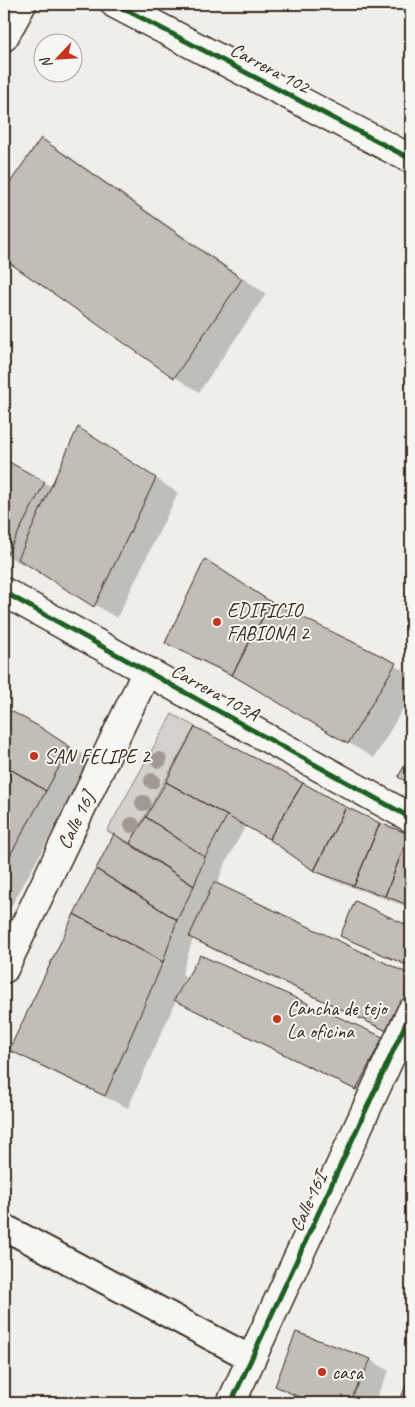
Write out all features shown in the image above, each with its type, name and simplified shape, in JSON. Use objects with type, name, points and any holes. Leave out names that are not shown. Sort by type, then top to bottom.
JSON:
[{"type":"street","points":[[4,37],[22,4]]},
{"type":"street","name":"Carrera 102","points":[[115,4],[411,159]]},
{"type":"street","name":"Carrera 103A","points":[[4,592],[411,818]]},
{"type":"street","name":"Calle 16J","points":[[4,969],[146,671]]},
{"type":"street","name":"Calle 16I","points":[[231,1403],[411,1012]]},
{"type":"lane","points":[[4,1228],[252,1359]]},
{"type":"shaded area","points":[[172,714],[195,727],[130,843],[107,831]]},
{"type":"building","points":[[41,138],[242,279],[174,378],[4,259],[4,191]]},
{"type":"building","points":[[78,427],[156,478],[94,607],[18,559]]},
{"type":"building","points":[[4,459],[45,482],[6,556],[4,555]]},
{"type":"building","name":"EDIFICIO FABIONA 2","points":[[205,559],[271,602],[232,675],[165,643]]},
{"type":"building","points":[[271,602],[396,663],[348,744],[232,675]]},
{"type":"building","name":"SAN FELIPE 2","points":[[4,707],[40,727],[70,747],[46,791],[4,765]]},
{"type":"building","points":[[195,727],[303,783],[269,839],[166,782]]},
{"type":"building","points":[[411,754],[411,784],[398,777]]},
{"type":"building","points":[[4,765],[46,791],[4,866]]},
{"type":"building","points":[[166,782],[227,816],[205,857],[146,817]]},
{"type":"building","points":[[303,783],[346,807],[314,871],[269,839]]},
{"type":"building","points":[[346,807],[380,823],[354,886],[314,871]]},
{"type":"building","points":[[146,817],[205,857],[194,886],[130,843]]},
{"type":"building","points":[[380,823],[409,834],[385,896],[354,886]]},
{"type":"building","points":[[114,834],[194,886],[177,920],[96,869]]},
{"type":"building","points":[[409,834],[411,835],[411,906],[385,896]]},
{"type":"building","points":[[96,869],[177,920],[163,962],[74,914]]},
{"type":"building","points":[[214,882],[411,975],[411,982],[389,1032],[189,937]]},
{"type":"building","points":[[355,901],[411,927],[411,967],[340,936]]},
{"type":"building","points":[[74,914],[163,962],[105,1096],[9,1050]]},
{"type":"building","name":"Cancha de tejo La oficina","points":[[200,955],[383,1037],[356,1090],[174,1000]]},
{"type":"building","name":"casa","points":[[296,1332],[371,1359],[349,1403],[312,1403],[275,1386]]},
{"type":"building","points":[[411,1373],[411,1403],[399,1403]]},
{"type":"cycle path","points":[[115,4],[411,159]]},
{"type":"cycle path","points":[[4,592],[411,818]]},
{"type":"cycle path","points":[[231,1403],[411,1012]]},
{"type":"place","name":"EDIFICIO FABIONA 2","points":[[217,622]]},
{"type":"place","name":"SAN FELIPE 2","points":[[34,756]]},
{"type":"place","name":"Cancha de tejo La oficina","points":[[277,1019]]},
{"type":"place","name":"casa","points":[[322,1372]]}]
